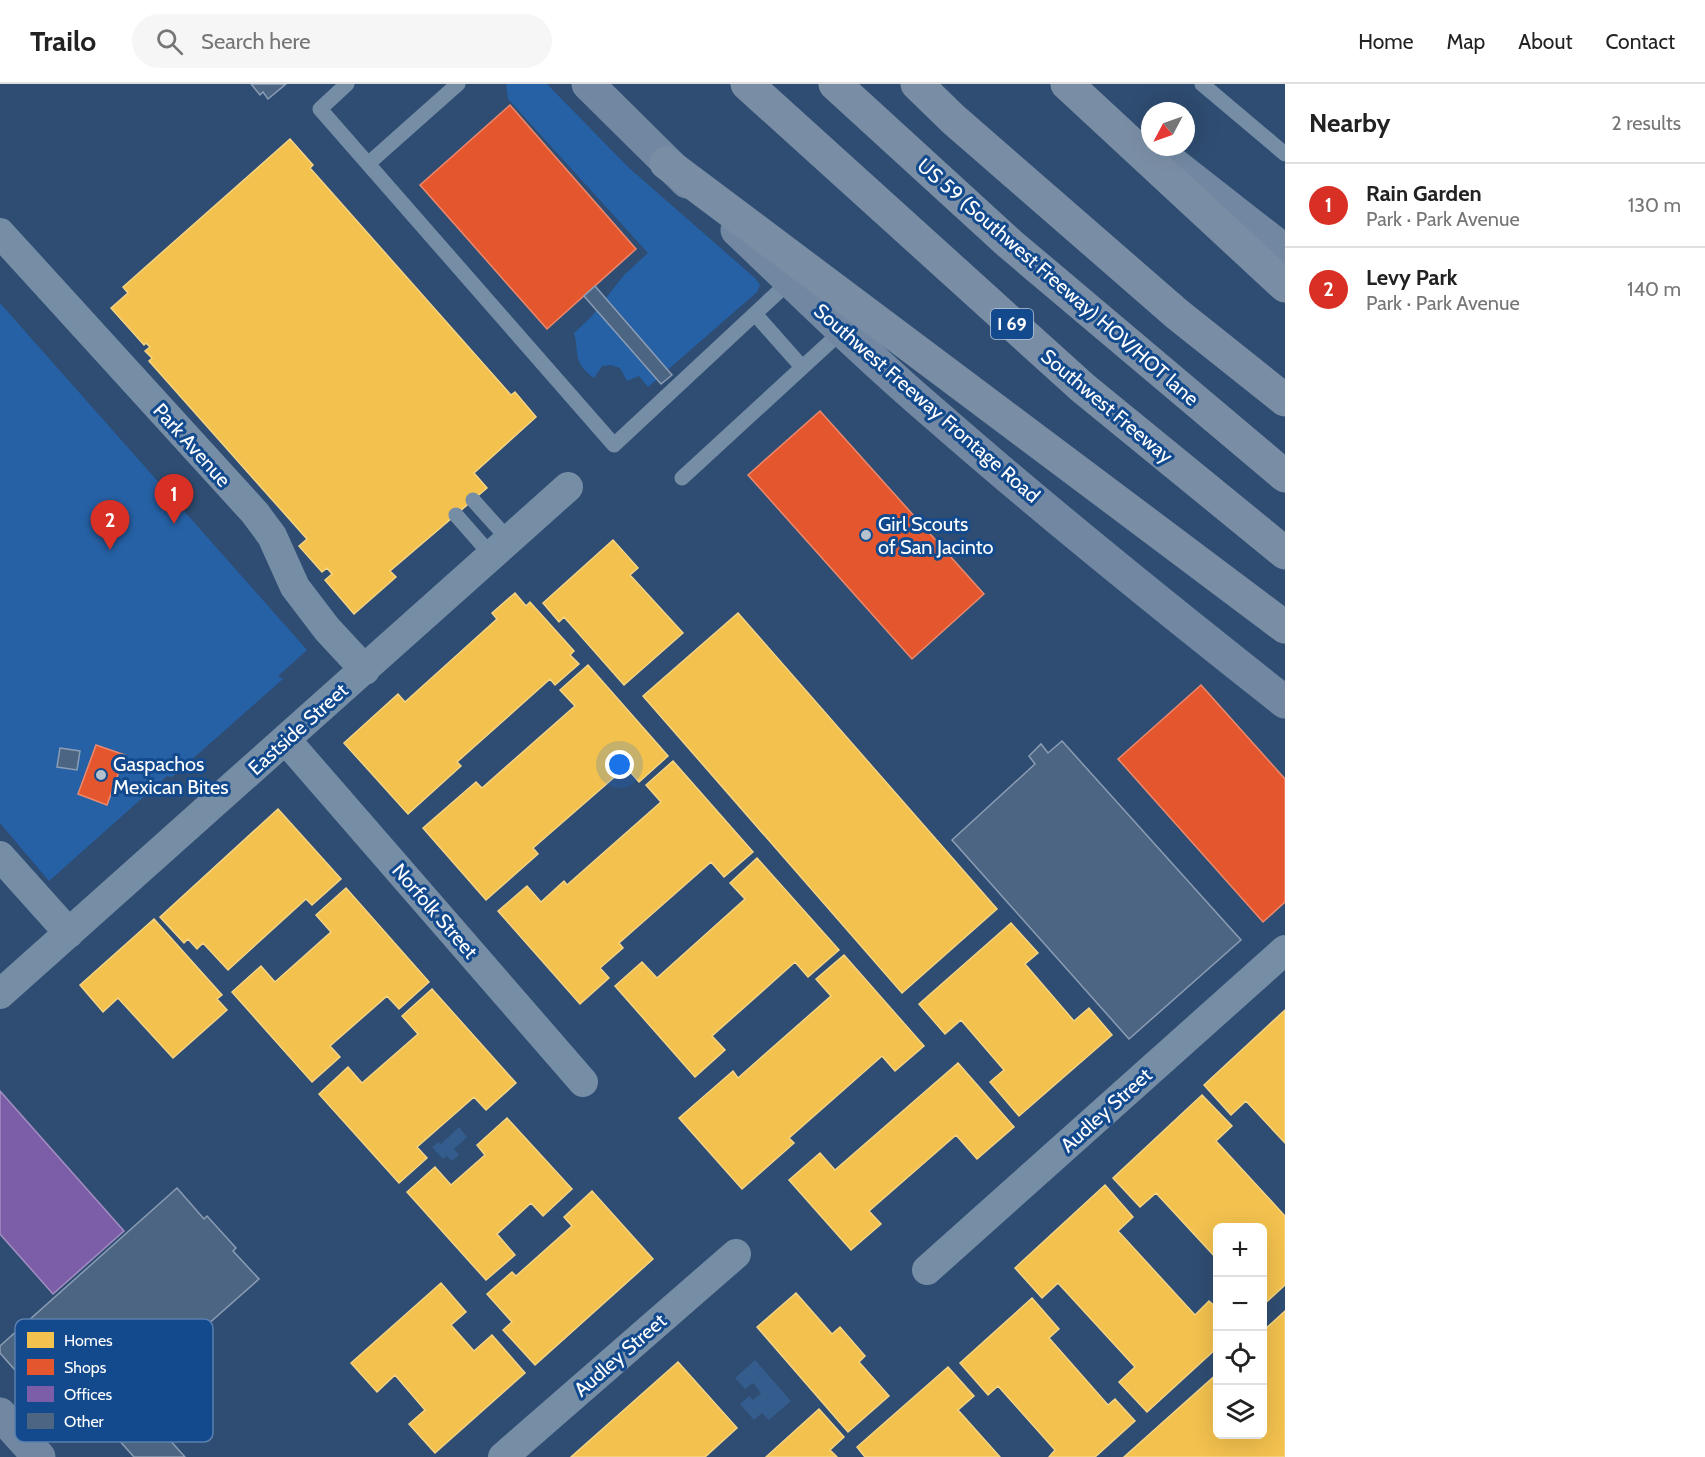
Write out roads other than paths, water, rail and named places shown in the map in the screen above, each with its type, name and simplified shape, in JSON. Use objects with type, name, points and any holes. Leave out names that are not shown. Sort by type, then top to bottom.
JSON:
[{"type":"highway","name":"Southwest Freeway","points":[[747,84],[1083,388],[1285,553]]},
{"type":"highway","name":"US 59 (Southwest Freeway) HOV/HOT lane","points":[[835,84],[1010,244],[1285,476]]},
{"type":"highway","points":[[917,84],[953,119],[1177,314],[1285,400]]},
{"type":"highway","points":[[1067,84],[1285,286]]},
{"type":"highway","points":[[666,163],[1285,627]]},
{"type":"main road","name":"Southwest Freeway Frontage Road","points":[[588,84],[666,163],[842,331],[984,456],[1157,600],[1285,702]]},
{"type":"main road","points":[[1072,84],[1141,138]]},
{"type":"main road","points":[[1164,156],[1285,251]]},
{"type":"main road","points":[[0,1414],[15,1431]]},
{"type":"main road","points":[[25,1442],[39,1457]]},
{"type":"street","name":"Park Avenue","points":[[0,233],[255,513],[272,536],[300,594],[327,629],[365,670]]},
{"type":"street","name":"Eastside Street","points":[[0,994],[568,487]]},
{"type":"street","name":"Norfolk Street","points":[[286,740],[583,1082]]},
{"type":"street","points":[[0,856],[69,933]]},
{"type":"street","name":"Audley Street","points":[[927,1270],[1285,951]]},
{"type":"street","name":"Audley Street","points":[[503,1457],[736,1254]]},
{"type":"lane","points":[[347,84],[320,109],[614,445],[790,281]]},
{"type":"lane","points":[[369,163],[458,84]]},
{"type":"lane","points":[[1203,84],[1285,154]]},
{"type":"lane","points":[[755,314],[802,367]]},
{"type":"lane","points":[[682,478],[842,331]]},
{"type":"lane","points":[[473,500],[500,548]]},
{"type":"lane","points":[[456,515],[500,548]]},
{"type":"place","name":"Rain Garden","points":[[174,524]]},
{"type":"place","name":"Girl Scouts of San Jacinto","points":[[866,535]]},
{"type":"place","name":"Levy Park","points":[[110,550]]},
{"type":"place","name":"Gaspachos Mexican Bites","points":[[101,775]]}]
